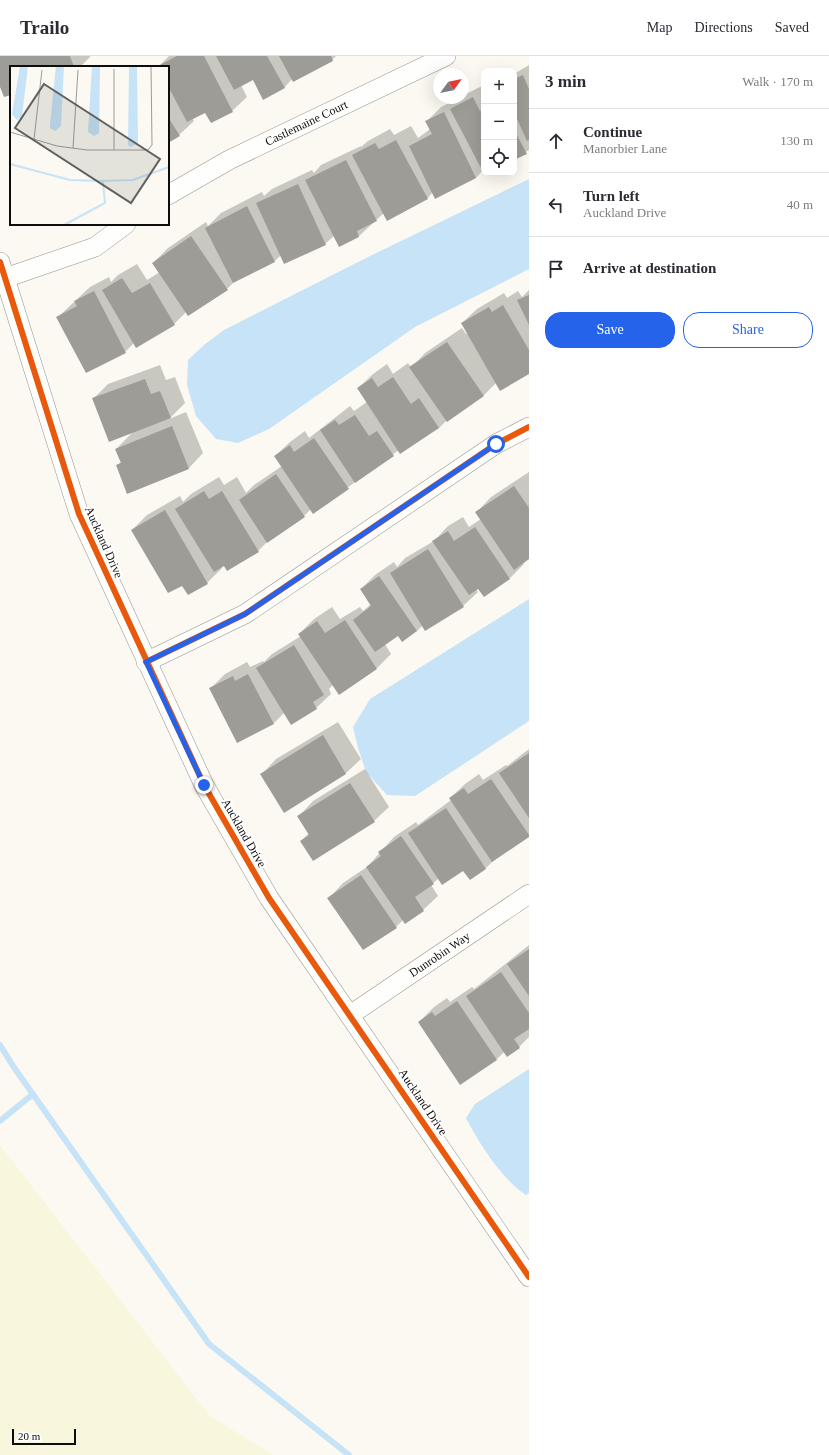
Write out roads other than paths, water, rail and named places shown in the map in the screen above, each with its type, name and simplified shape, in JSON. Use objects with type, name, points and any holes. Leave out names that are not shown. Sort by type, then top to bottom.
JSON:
[{"type":"street","name":"Castlemaine Court","points":[[169,194],[229,160],[446,56]]},
{"type":"street","points":[[2,270],[95,246],[125,225]]},
{"type":"street","name":"Auckland Drive","points":[[2,270],[79,514],[204,785],[269,898],[529,1277]]},
{"type":"street","points":[[146,662],[245,614],[496,444],[529,428]]},
{"type":"street","name":"Dunrobin Way","points":[[350,1015],[529,894]]},
{"type":"water","points":[[529,179],[529,269],[415,327],[269,429],[238,443],[216,439],[196,416],[187,385],[188,360],[204,345],[224,330],[368,257]]},
{"type":"water","points":[[529,599],[529,721],[415,796],[387,795],[366,772],[353,727],[370,699]]},
{"type":"water","points":[[529,1069],[529,1193],[526,1195],[509,1181],[492,1161],[466,1118],[475,1104]]},
{"type":"waterway","points":[[0,1045],[13,1066],[209,1344],[349,1455]]},
{"type":"waterway","points":[[0,1121],[33,1094]]}]
